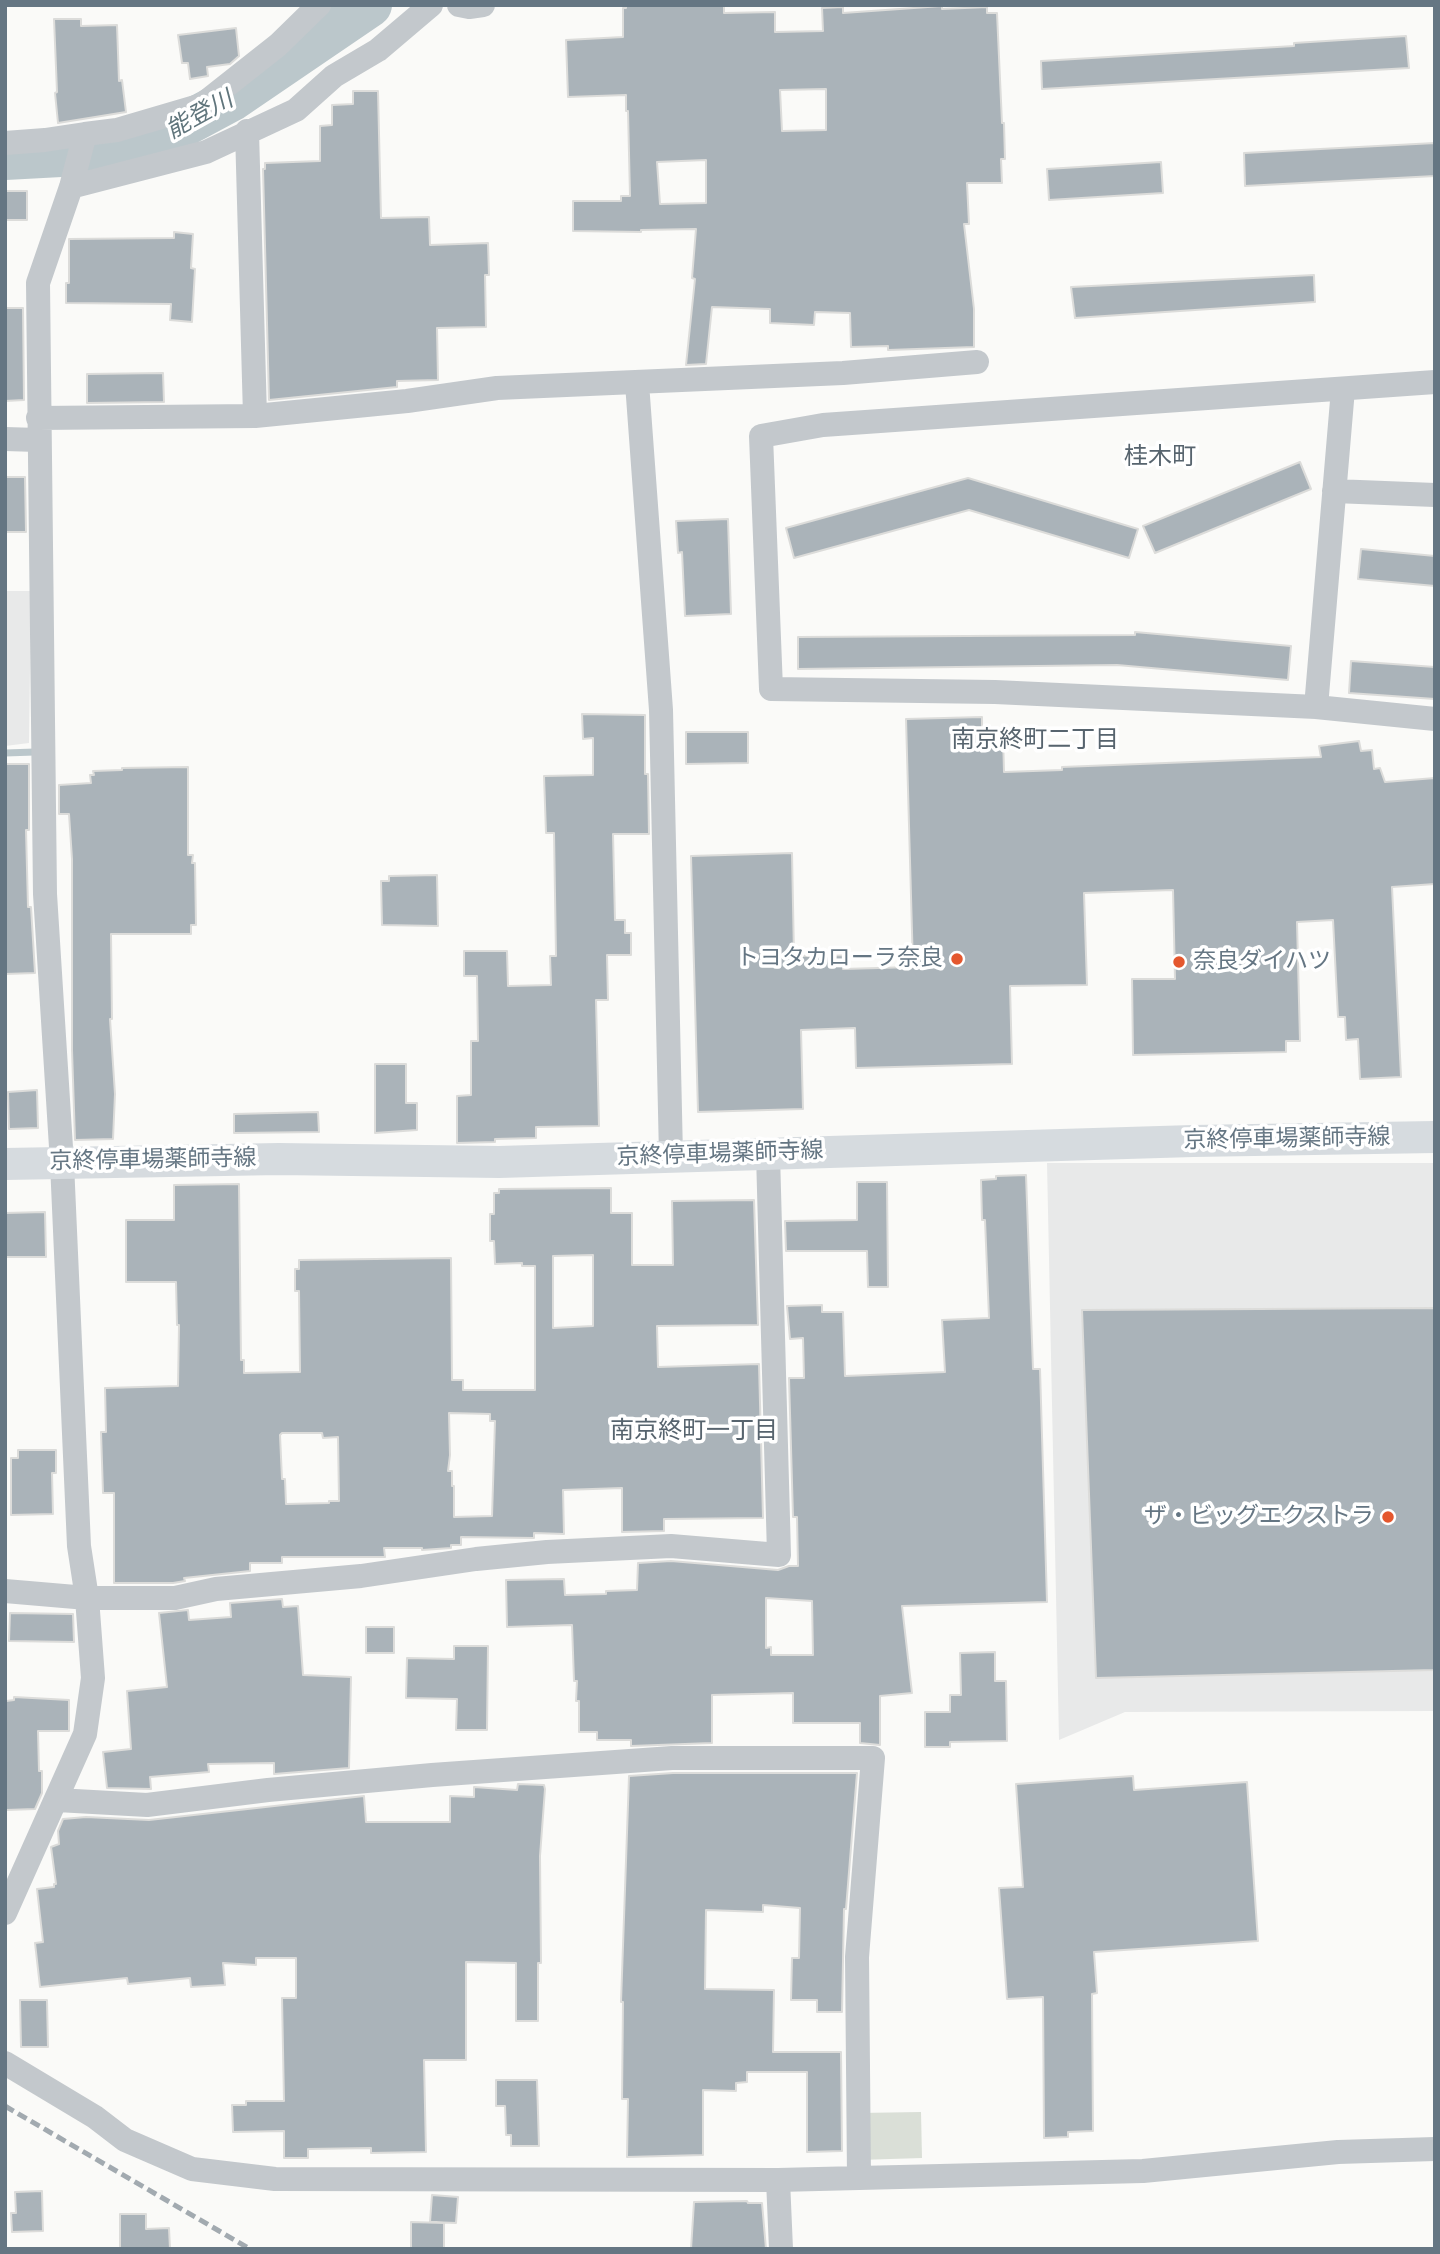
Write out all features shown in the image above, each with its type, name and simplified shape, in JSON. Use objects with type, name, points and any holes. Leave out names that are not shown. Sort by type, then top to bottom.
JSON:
[{"type":"main road","name":"京終停車場薬師寺線","points":[[5,1164],[279,1159],[499,1162],[1207,1141],[1435,1138]]},
{"type":"street","points":[[5,1913],[85,1734],[93,1678],[87,1598],[79,1546],[62,1163],[44,894],[37,284],[79,159],[117,130],[202,105],[278,45],[319,5]]},
{"type":"street","points":[[5,143],[45,141],[79,159],[206,152],[296,110],[334,76],[378,50],[405,14],[431,5]]},
{"type":"street","points":[[459,5],[483,5]]},
{"type":"street","points":[[247,131],[255,416]]},
{"type":"street","points":[[5,439],[38,429],[255,416],[407,401],[497,388],[843,373],[978,362]]},
{"type":"street","points":[[637,383],[661,710],[671,1156]]},
{"type":"street","points":[[1435,383],[823,425],[761,436],[771,689],[995,692],[1316,707],[1435,719]]},
{"type":"street","points":[[1316,707],[1343,389]]},
{"type":"street","points":[[1334,491],[1435,495]]},
{"type":"street","points":[[5,1591],[87,1598],[175,1598],[216,1589],[361,1576],[444,1562],[547,1552],[671,1546],[779,1555],[768,1154]]},
{"type":"street","points":[[57,1800],[147,1805],[268,1790],[432,1775],[672,1758],[873,1758],[857,1956],[859,2177]]},
{"type":"street","points":[[5,2063],[95,2117],[125,2140],[192,2169],[275,2179],[778,2180],[977,2177],[1143,2171],[1338,2152],[1435,2149]]},
{"type":"street","points":[[778,2180],[780,2249]]},
{"type":"shaded area","points":[[5,591],[31,591],[29,743],[5,746]]},
{"type":"shaded area","points":[[1047,1163],[1435,1163],[1435,1711],[1125,1712],[1059,1740]]},
{"type":"shaded area","points":[[921,2112],[922,2158],[859,2160],[858,2113]]},
{"type":"building","points":[[626,5],[724,5],[724,13],[775,12],[775,32],[823,31],[822,8],[843,7],[843,13],[942,6],[942,9],[987,7],[987,13],[997,13],[1004,123],[1005,159],[1001,159],[1002,183],[967,183],[969,224],[964,224],[974,309],[974,347],[888,350],[888,346],[851,347],[850,313],[815,312],[814,325],[770,323],[770,309],[712,307],[706,364],[686,365],[695,279],[692,278],[696,229],[641,232],[573,231],[573,201],[621,201],[621,196],[630,196],[628,111],[626,95],[568,97],[566,40],[623,37],[623,8],[626,8]],"holes":[[[826,89],[826,130],[782,131],[780,90]],[[706,160],[706,203],[660,204],[657,162]]]},
{"type":"building","points":[[54,19],[81,19],[81,26],[117,25],[119,81],[122,80],[126,112],[58,123]]},
{"type":"building","points":[[236,28],[239,56],[230,64],[207,67],[208,76],[190,79],[188,63],[182,63],[178,35]]},
{"type":"building","points":[[1406,36],[1409,68],[1042,89],[1041,61],[1294,46],[1294,43]]},
{"type":"building","points":[[353,91],[378,91],[381,218],[429,217],[430,245],[488,243],[489,275],[485,275],[486,327],[437,328],[438,380],[397,381],[397,387],[269,400],[263,169],[265,163],[320,161],[320,126],[332,125],[332,105],[353,104]]},
{"type":"building","points":[[1435,143],[1435,176],[1245,186],[1244,153]]},
{"type":"building","points":[[1161,162],[1163,193],[1049,200],[1047,169]]},
{"type":"building","points":[[5,191],[27,191],[27,220],[5,220]]},
{"type":"building","points":[[174,232],[193,234],[191,268],[195,269],[192,322],[170,320],[171,304],[66,303],[69,239],[174,238]]},
{"type":"building","points":[[1314,275],[1315,302],[1075,318],[1071,287]]},
{"type":"building","points":[[5,308],[23,308],[24,400],[5,401]]},
{"type":"building","points":[[163,373],[164,402],[87,403],[87,374]]},
{"type":"building","points":[[1300,462],[1311,489],[1155,553],[1143,526]]},
{"type":"building","points":[[5,477],[25,477],[26,532],[5,532]]},
{"type":"building","points":[[968,478],[1138,529],[1129,558],[969,510],[794,558],[786,528]]},
{"type":"building","points":[[728,519],[731,614],[685,616],[682,552],[678,553],[676,521]]},
{"type":"building","points":[[1361,549],[1435,556],[1435,586],[1358,579]]},
{"type":"building","points":[[1135,632],[1291,646],[1288,680],[1117,665],[798,669],[798,637],[1135,635]]},
{"type":"building","points":[[1351,661],[1435,667],[1435,699],[1349,693]]},
{"type":"building","points":[[582,714],[645,715],[645,774],[648,774],[649,834],[613,834],[615,920],[625,920],[625,933],[631,933],[631,955],[607,955],[608,1000],[596,1000],[599,1126],[536,1127],[536,1138],[457,1143],[457,1096],[471,1095],[471,1041],[478,1041],[477,976],[464,976],[464,951],[507,951],[508,986],[551,985],[550,956],[556,956],[554,833],[546,833],[544,776],[593,775],[593,738],[583,739]]},
{"type":"building","points":[[982,717],[982,736],[1003,735],[1004,772],[1062,770],[1062,767],[1321,757],[1319,746],[1359,741],[1361,751],[1372,750],[1374,769],[1380,768],[1385,782],[1435,778],[1435,884],[1392,887],[1401,1077],[1360,1079],[1358,1039],[1346,1040],[1345,1017],[1338,1017],[1333,920],[1297,922],[1300,1041],[1286,1041],[1286,1052],[1133,1055],[1132,979],[1175,979],[1173,890],[1084,893],[1087,985],[1010,986],[1012,1064],[856,1068],[855,1028],[801,1030],[803,1109],[698,1112],[691,856],[792,853],[794,956],[843,955],[843,969],[913,967],[906,719]]},
{"type":"building","points":[[686,732],[748,732],[748,763],[686,764]]},
{"type":"building","points":[[5,764],[29,764],[29,830],[26,830],[28,907],[31,907],[35,973],[5,974]]},
{"type":"building","points":[[188,767],[188,855],[193,855],[192,863],[195,863],[196,925],[191,925],[191,934],[111,934],[110,1019],[115,1094],[113,1139],[75,1140],[72,859],[69,814],[59,814],[59,785],[91,783],[90,775],[94,775],[93,771]]},
{"type":"building","points":[[437,875],[438,926],[382,925],[381,881],[389,881],[389,876]]},
{"type":"building","points":[[375,1064],[406,1064],[406,1103],[417,1103],[417,1130],[375,1133]]},
{"type":"building","points":[[37,1090],[38,1128],[9,1129],[8,1092]]},
{"type":"building","points":[[318,1112],[319,1132],[234,1133],[234,1114]]},
{"type":"building","points":[[1026,1175],[1033,1369],[1040,1369],[1047,1602],[902,1606],[912,1693],[880,1696],[880,1745],[860,1743],[860,1723],[793,1723],[793,1693],[712,1695],[712,1743],[631,1746],[631,1740],[597,1740],[597,1732],[579,1732],[572,1625],[507,1627],[506,1580],[564,1579],[565,1595],[606,1594],[606,1591],[637,1590],[638,1563],[671,1561],[778,1570],[798,1566],[797,1517],[793,1517],[789,1378],[804,1378],[803,1338],[790,1339],[787,1306],[822,1305],[822,1312],[843,1312],[845,1376],[945,1372],[942,1320],[989,1318],[981,1180],[996,1179],[996,1176]],"holes":[[[766,1598],[812,1601],[813,1655],[771,1655],[771,1647],[766,1648]]]},
{"type":"building","points":[[857,1182],[887,1182],[888,1287],[868,1287],[867,1251],[786,1251],[785,1221],[857,1220]]},
{"type":"building","points":[[239,1184],[241,1360],[244,1360],[244,1373],[300,1372],[299,1291],[295,1291],[295,1269],[299,1269],[299,1260],[451,1258],[452,1380],[463,1380],[463,1390],[535,1390],[535,1266],[522,1266],[522,1263],[495,1264],[494,1241],[490,1241],[490,1214],[494,1214],[494,1193],[499,1193],[499,1189],[611,1188],[611,1213],[632,1213],[632,1265],[673,1265],[672,1201],[754,1200],[758,1325],[657,1326],[658,1367],[759,1364],[763,1518],[664,1519],[664,1531],[622,1532],[622,1488],[563,1490],[564,1534],[534,1533],[534,1538],[461,1537],[461,1545],[451,1545],[451,1548],[384,1548],[385,1557],[282,1557],[282,1563],[250,1563],[250,1571],[184,1578],[185,1581],[173,1583],[114,1583],[114,1493],[103,1493],[101,1432],[106,1432],[105,1388],[178,1386],[179,1325],[176,1282],[126,1282],[126,1220],[174,1220],[174,1185]],"holes":[[[593,1255],[593,1326],[553,1328],[553,1256]],[[449,1413],[490,1414],[490,1421],[495,1421],[492,1516],[454,1517],[454,1486],[452,1471],[448,1471]],[[322,1433],[323,1438],[338,1437],[339,1501],[286,1504],[280,1435]]]},
{"type":"building","points":[[45,1212],[46,1257],[5,1257],[5,1213]]},
{"type":"building","points":[[1435,1308],[1435,1670],[1096,1678],[1082,1310]]},
{"type":"building","points":[[18,1450],[56,1450],[56,1473],[52,1473],[53,1514],[11,1515],[11,1458],[18,1458]]},
{"type":"building","points":[[282,1599],[283,1607],[298,1606],[303,1675],[351,1677],[349,1768],[274,1774],[274,1763],[208,1764],[209,1772],[150,1777],[151,1789],[107,1788],[103,1752],[131,1749],[127,1691],[167,1687],[159,1613],[188,1610],[189,1620],[231,1617],[230,1603]]},
{"type":"building","points":[[10,1613],[73,1614],[74,1642],[9,1641]]},
{"type":"building","points":[[366,1627],[394,1627],[394,1653],[366,1653]]},
{"type":"building","points":[[454,1646],[488,1646],[487,1730],[456,1730],[457,1699],[406,1698],[407,1658],[454,1659]]},
{"type":"building","points":[[995,1652],[995,1681],[1006,1681],[1007,1741],[950,1742],[950,1747],[925,1747],[925,1712],[950,1712],[950,1695],[961,1695],[960,1653]]},
{"type":"building","points":[[14,1697],[69,1700],[69,1731],[38,1731],[42,1793],[35,1809],[6,1810],[6,1701],[14,1700]]},
{"type":"building","points":[[673,1773],[857,1773],[844,1909],[842,2012],[817,2012],[817,2000],[791,2000],[792,1958],[799,1958],[800,1908],[763,1905],[763,1912],[706,1910],[705,1989],[774,1990],[773,2052],[841,2052],[842,2151],[807,2152],[807,2072],[747,2072],[747,2082],[736,2083],[736,2091],[703,2090],[703,2155],[627,2157],[628,2099],[622,2099],[621,2002],[629,1776]]},
{"type":"building","points":[[1133,1776],[1134,1790],[1247,1782],[1258,1941],[1094,1952],[1097,1993],[1092,1994],[1093,2131],[1068,2132],[1068,2137],[1044,2138],[1043,1997],[1007,1999],[999,1888],[1023,1887],[1016,1784]]},
{"type":"building","points":[[518,1784],[544,1785],[545,1789],[540,1856],[541,1963],[538,1963],[538,2021],[516,2021],[516,1963],[466,1962],[466,2060],[424,2060],[426,2152],[371,2153],[371,2148],[308,2149],[308,2158],[284,2158],[284,2131],[233,2132],[232,2105],[246,2105],[246,2101],[284,2101],[282,1998],[296,1998],[296,1958],[256,1958],[256,1965],[223,1963],[225,1985],[191,1987],[190,1978],[128,1984],[127,1978],[40,1987],[35,1943],[43,1942],[37,1889],[54,1887],[56,1884],[51,1847],[59,1844],[58,1831],[63,1819],[86,1817],[149,1820],[364,1796],[366,1822],[450,1822],[450,1796],[474,1797],[474,1787],[517,1790]]},
{"type":"building","points":[[20,2000],[47,2000],[48,2047],[21,2047]]},
{"type":"building","points":[[496,2080],[537,2080],[539,2146],[511,2146],[511,2135],[506,2135],[505,2106],[496,2106]]},
{"type":"building","points":[[42,2191],[43,2231],[12,2232],[11,2213],[16,2213],[15,2192]]},
{"type":"building","points":[[432,2195],[458,2197],[456,2223],[430,2222]]},
{"type":"building","points":[[694,2202],[762,2203],[766,2249],[691,2249]]},
{"type":"building","points":[[120,2214],[146,2214],[146,2229],[169,2228],[170,2249],[120,2249]]},
{"type":"building","points":[[411,2222],[444,2223],[444,2249],[411,2249]]},
{"type":"waterway","name":"能登川","points":[[5,158],[135,151],[232,99],[370,5]]},
{"type":"waterway","points":[[5,753],[35,752]]},
{"type":"railway","points":[[5,2106],[250,2249]]},
{"type":"place","name":"トヨタカローラ奈良","points":[[957,959]]},
{"type":"place","name":"奈良ダイハツ","points":[[1179,962]]},
{"type":"place","name":"ザ・ビッグエクストラ","points":[[1388,1517]]},
{"type":"district","name":"桂木町","points":[[1160,458]]},
{"type":"district","name":"南京終町二丁目","points":[[1035,741]]},
{"type":"district","name":"南京終町一丁目","points":[[694,1432]]}]
